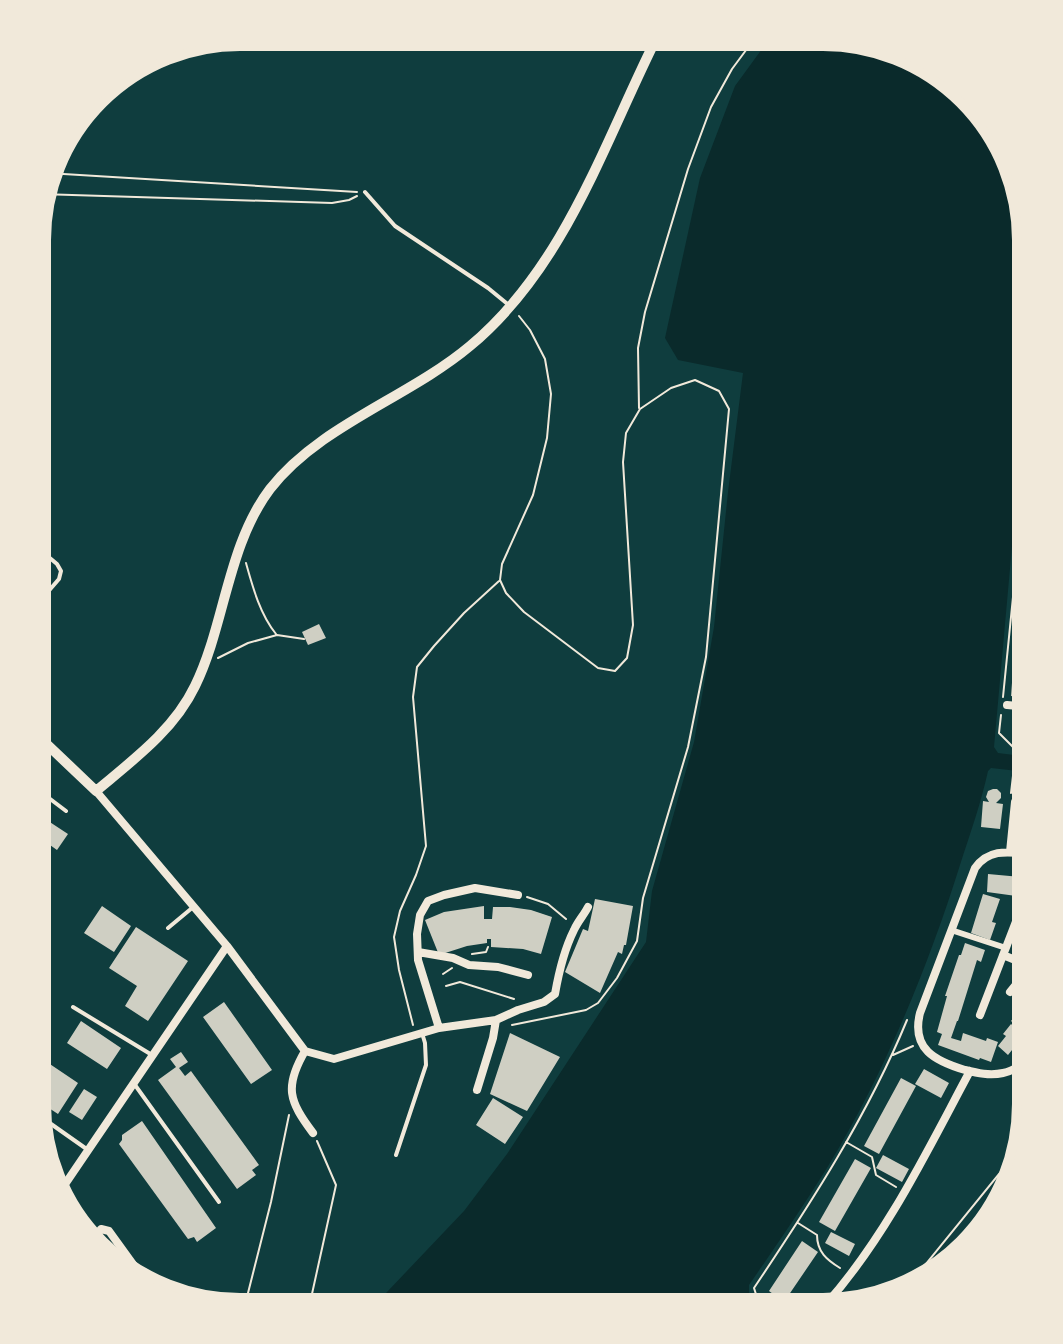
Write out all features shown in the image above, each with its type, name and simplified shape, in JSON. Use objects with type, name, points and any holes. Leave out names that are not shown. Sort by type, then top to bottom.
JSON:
[{"type":"street","points":[[96,791],[163,733],[196,686],[237,554],[267,493],[286,469],[315,445],[447,365],[511,306],[544,264],[567,225],[653,46]]},
{"type":"street","points":[[1007,705],[1017,706]]},
{"type":"street","points":[[46,743],[96,791],[194,906],[305,1051],[334,1059],[439,1028],[496,1020],[544,1002],[555,994],[560,964],[576,925],[588,907]]},
{"type":"street","points":[[1010,852],[1012,802]]},
{"type":"street","points":[[1017,853],[992,854],[979,862],[971,876],[920,1013],[918,1029],[927,1052],[941,1062],[993,1074],[1017,1067]]},
{"type":"street","points":[[439,1028],[418,960],[420,915],[428,901],[475,888],[518,895]]},
{"type":"street","points":[[980,1015],[1017,922]]},
{"type":"street","points":[[951,930],[1017,960]]},
{"type":"street","points":[[64,1185],[227,946]]},
{"type":"street","points":[[418,952],[528,975]]},
{"type":"street","points":[[1010,992],[1017,984]]},
{"type":"street","points":[[477,1090],[496,1020]]},
{"type":"street","points":[[305,1051],[295,1069],[292,1102],[313,1133]]},
{"type":"street","points":[[831,1298],[852,1275],[876,1239],[970,1071]]},
{"type":"street","points":[[97,1235],[101,1229],[109,1231],[135,1267]]},
{"type":"lane","points":[[365,192],[395,226],[511,306]]},
{"type":"lane","points":[[46,555],[61,571],[59,579],[46,594]]},
{"type":"lane","points":[[46,796],[66,811]]},
{"type":"lane","points":[[168,928],[194,906]]},
{"type":"lane","points":[[73,1007],[152,1055]]},
{"type":"lane","points":[[396,1155],[426,1065],[425,1043],[417,1035]]},
{"type":"lane","points":[[134,1083],[219,1202]]},
{"type":"lane","points":[[47,1122],[88,1151]]},
{"type":"path","points":[[640,409],[638,348],[645,312],[688,169],[711,107],[749,46]]},
{"type":"path","points":[[58,174],[365,192]]},
{"type":"path","points":[[52,194],[332,203],[349,200],[365,192]]},
{"type":"path","points":[[496,1020],[516,1025],[586,1010],[598,1003],[617,978],[637,941],[643,898],[688,747],[706,657],[729,409],[719,391],[695,380],[671,388],[640,409],[626,433],[623,462],[633,625],[627,658],[615,671],[598,668],[524,612],[506,593],[500,580],[502,564],[533,495],[547,438],[551,394],[545,359],[530,330],[511,306]]},
{"type":"path","points":[[1012,802],[1016,750],[999,733],[1017,547]]},
{"type":"path","points":[[237,554],[247,564],[267,623],[277,635]]},
{"type":"path","points":[[417,1035],[399,970],[394,937],[400,911],[426,846],[413,697],[417,667],[464,613],[500,580]]},
{"type":"path","points":[[1013,587],[1017,588]]},
{"type":"path","points":[[1009,627],[1016,628]]},
{"type":"path","points":[[1009,633],[1016,633]]},
{"type":"path","points":[[204,663],[248,643],[277,635],[304,639]]},
{"type":"path","points":[[1005,671],[1013,672]]},
{"type":"path","points":[[1005,676],[1012,677]]},
{"type":"path","points":[[518,895],[548,904],[576,925]]},
{"type":"path","points":[[446,986],[460,982],[517,1000],[524,1008]]},
{"type":"path","points":[[757,1298],[754,1288],[798,1223],[861,1118],[909,1015]]},
{"type":"path","points":[[893,1055],[921,1043]]},
{"type":"path","points":[[246,1298],[292,1102]]},
{"type":"path","points":[[311,1298],[336,1185],[313,1133]]},
{"type":"path","points":[[846,1142],[872,1157],[876,1175],[904,1192]]},
{"type":"path","points":[[919,1272],[1008,1163]]},
{"type":"path","points":[[798,1223],[817,1235],[822,1254],[852,1275]]},
{"type":"water","points":[[764,46],[848,48],[885,56],[909,66],[951,94],[977,122],[1002,166],[1010,190],[1017,240],[1017,490],[994,747],[998,753],[1017,755],[1017,771],[991,768],[988,771],[947,904],[885,1059],[827,1168],[749,1285],[749,1298],[381,1298],[464,1211],[507,1154],[646,942],[652,891],[694,742],[714,627],[743,373],[678,360],[665,338],[700,178],[735,86]]},
{"type":"building","points":[[1017,617],[1017,697],[1011,696]]},
{"type":"building","points":[[319,624],[326,638],[308,645],[302,632]]},
{"type":"building","points":[[993,789],[1001,793],[996,803],[1003,804],[1000,829],[981,827],[983,801],[989,802],[986,797],[988,791]]},
{"type":"building","points":[[46,820],[68,834],[57,850],[46,842]]},
{"type":"building","points":[[988,874],[1017,877],[1017,896],[987,892]]},
{"type":"building","points":[[983,894],[1000,899],[990,940],[971,933]]},
{"type":"building","points":[[595,899],[633,906],[626,945],[622,954],[618,952],[600,993],[565,972],[583,929],[588,931]]},
{"type":"building","points":[[102,906],[131,926],[114,952],[84,933]]},
{"type":"building","points":[[484,906],[484,919],[492,919],[493,907],[531,910],[552,917],[541,954],[523,949],[491,947],[491,939],[487,939],[487,943],[439,955],[425,920],[444,912]]},
{"type":"building","points":[[136,927],[188,961],[148,1021],[125,1006],[137,986],[109,968]]},
{"type":"building","points":[[965,943],[985,950],[981,962],[977,960],[951,1038],[961,1041],[963,1033],[998,1042],[991,1062],[938,1045],[942,1034],[937,1032],[945,996]]},
{"type":"building","points":[[224,1002],[272,1070],[251,1084],[203,1017]]},
{"type":"building","points":[[81,1021],[121,1048],[107,1069],[67,1043]]},
{"type":"building","points":[[1011,1024],[1017,1029],[1017,1044],[1008,1055],[998,1046],[1006,1036],[1003,1034]]},
{"type":"building","points":[[510,1033],[560,1057],[527,1111],[490,1094]]},
{"type":"building","points":[[181,1052],[188,1062],[179,1068],[185,1076],[191,1071],[259,1165],[252,1170],[256,1175],[237,1189],[158,1080],[176,1067],[170,1059]]},
{"type":"building","points":[[46,1061],[78,1083],[58,1114],[46,1106]]},
{"type":"building","points":[[924,1069],[949,1083],[941,1098],[915,1084]]},
{"type":"building","points":[[901,1078],[916,1086],[879,1154],[864,1146]]},
{"type":"building","points":[[84,1089],[97,1097],[82,1120],[69,1112]]},
{"type":"building","points":[[493,1098],[523,1117],[505,1144],[476,1125]]},
{"type":"building","points":[[142,1121],[216,1228],[197,1242],[194,1237],[188,1239],[119,1144],[122,1135]]},
{"type":"building","points":[[883,1155],[909,1169],[902,1182],[876,1168]]},
{"type":"building","points":[[855,1159],[871,1168],[835,1231],[819,1222]]},
{"type":"building","points":[[831,1232],[855,1244],[849,1256],[825,1243]]},
{"type":"building","points":[[802,1241],[818,1252],[787,1298],[779,1298],[769,1291]]}]
